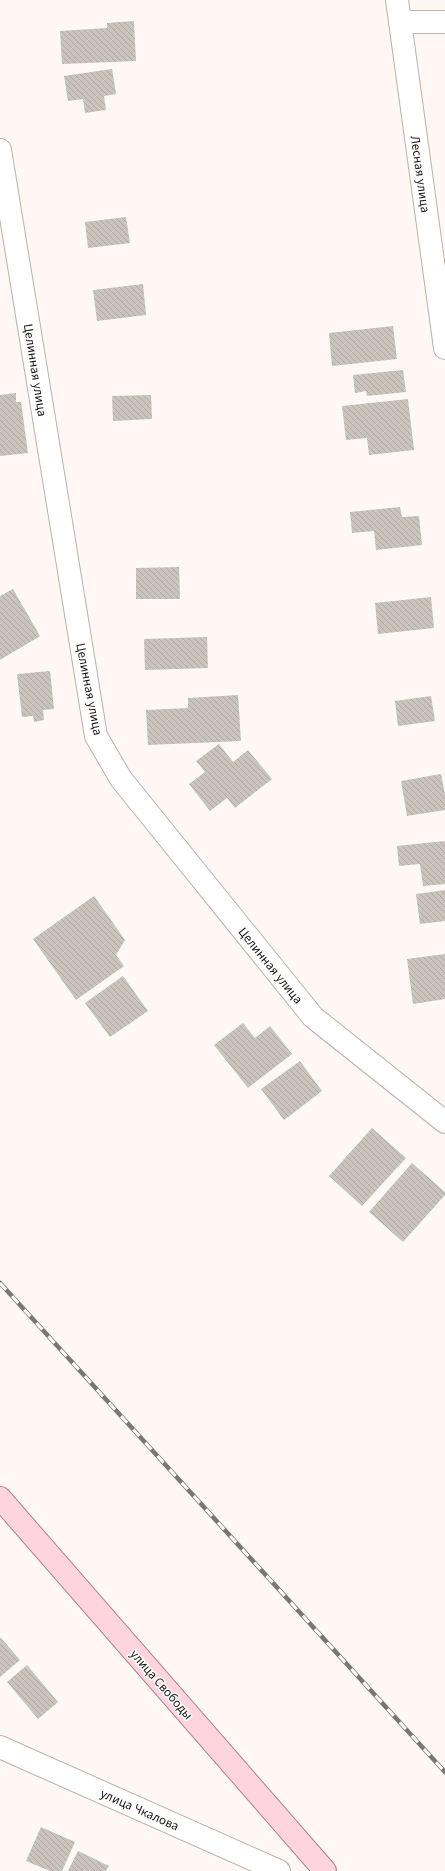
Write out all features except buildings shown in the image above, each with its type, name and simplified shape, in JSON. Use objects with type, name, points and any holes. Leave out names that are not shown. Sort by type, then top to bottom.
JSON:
[{"type":"main road","name":"улица Свободы","points":[[0,1498],[324,1871]]},
{"type":"street","name":"Лесная улица","points":[[397,0],[445,348]]},
{"type":"street","points":[[400,22],[445,22]]},
{"type":"street","name":"Целинная улица","points":[[0,150],[96,736],[121,779],[313,1017],[445,1122]]},
{"type":"street","name":"улица Чкалова","points":[[0,1747],[279,1871]]},
{"type":"railway","points":[[0,1283],[445,1772]]}]
